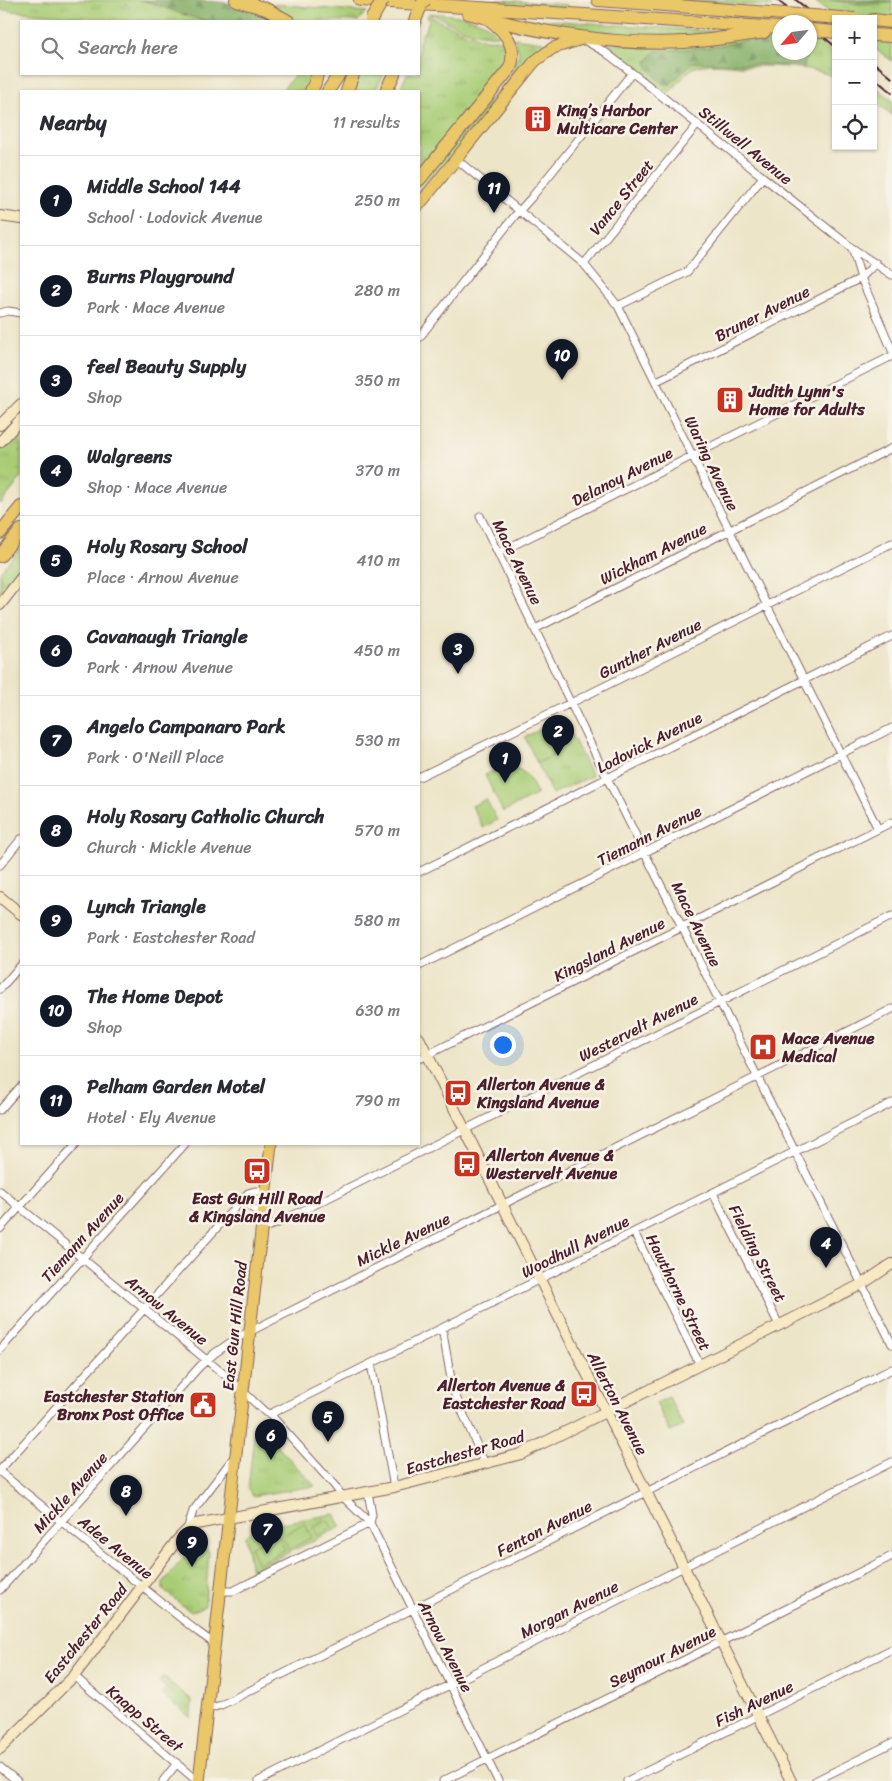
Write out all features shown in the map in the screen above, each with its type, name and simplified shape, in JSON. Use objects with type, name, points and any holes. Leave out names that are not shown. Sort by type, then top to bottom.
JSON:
[{"type":"highway","points":[[236,0],[266,9],[286,20]]},
{"type":"highway","points":[[360,0],[772,28]]},
{"type":"highway","points":[[371,20],[383,0]]},
{"type":"highway","points":[[598,0],[832,17]]},
{"type":"highway","points":[[415,20],[423,2]]},
{"type":"highway","points":[[444,6],[582,39],[682,42],[772,30]]},
{"type":"highway","points":[[420,179],[501,81],[511,65],[512,50],[508,39],[500,28],[488,18]]},
{"type":"highway","points":[[877,20],[892,22]]},
{"type":"highway","points":[[817,31],[832,32]]},
{"type":"highway","points":[[312,90],[316,83],[317,75]]},
{"type":"highway","points":[[329,90],[337,75]]},
{"type":"highway","points":[[347,90],[352,75]]},
{"type":"highway","points":[[387,90],[395,75]]},
{"type":"highway","points":[[392,90],[396,75]]},
{"type":"highway","points":[[0,519],[20,502]]},
{"type":"highway","points":[[0,533],[20,508]]},
{"type":"highway","points":[[0,556],[20,531]]},
{"type":"main road","points":[[420,204],[539,57],[558,46],[582,39]]},
{"type":"main road","points":[[0,216],[20,219]]},
{"type":"main road","points":[[0,426],[20,405]]},
{"type":"main road","points":[[0,442],[20,421]]},
{"type":"main road","points":[[0,605],[20,579]]},
{"type":"main road","points":[[0,897],[20,913]]},
{"type":"main road","name":"Allerton Avenue","points":[[420,1043],[423,1057],[465,1130],[791,1781]]},
{"type":"main road","name":"East Gun Hill Road","points":[[198,1781],[230,1517],[271,1145]]},
{"type":"main road","name":"Eastchester Road","points":[[0,1749],[74,1676],[187,1530],[203,1522],[394,1487],[521,1454],[862,1284],[892,1264]]},
{"type":"street","name":"Stillwell Avenue","points":[[582,39],[605,52],[852,248],[892,275]]},
{"type":"street","points":[[420,337],[632,73]]},
{"type":"street","name":"Vance Street","points":[[584,264],[698,124]]},
{"type":"street","name":"Waring Avenue","points":[[456,159],[584,264],[618,306],[657,381],[878,829]]},
{"type":"street","points":[[618,306],[687,272],[764,177]]},
{"type":"street","points":[[852,248],[861,278],[892,350]]},
{"type":"street","name":"Bruner Avenue","points":[[657,381],[861,278],[876,263]]},
{"type":"street","points":[[0,313],[8,311],[20,313]]},
{"type":"street","name":"Delanoy Avenue","points":[[498,553],[892,356]]},
{"type":"street","name":"Wickham Avenue","points":[[535,629],[892,448]]},
{"type":"street","name":"Mace Avenue","points":[[480,516],[607,778],[646,852],[892,1344]]},
{"type":"street","name":"Gunther Avenue","points":[[420,777],[892,543]]},
{"type":"street","name":"Lodovick Avenue","points":[[420,872],[892,636]]},
{"type":"street","name":"Tiemann Avenue","points":[[420,965],[892,728]]},
{"type":"street","name":"Kingsland Avenue","points":[[423,1057],[892,822]]},
{"type":"street","points":[[0,865],[20,840]]},
{"type":"street","name":"Westervelt Avenue","points":[[261,1229],[278,1223],[892,916]]},
{"type":"street","points":[[0,989],[20,966]]},
{"type":"street","name":"Mickle Avenue","points":[[0,1590],[207,1360],[236,1338],[892,1010]]},
{"type":"street","points":[[0,1110],[20,1087]]},
{"type":"street","name":"Woodhull Avenue","points":[[270,1414],[892,1103]]},
{"type":"street","points":[[0,1229],[75,1145]]},
{"type":"street","name":"Tiemann Avenue","points":[[0,1350],[184,1145]]},
{"type":"street","name":"Arnow Avenue","points":[[0,1191],[207,1360],[261,1409],[270,1414],[343,1497],[370,1524],[498,1781]]},
{"type":"street","points":[[0,1471],[248,1193],[254,1191],[265,1192]]},
{"type":"street","name":"Fielding Street","points":[[712,1193],[779,1325]]},
{"type":"street","points":[[241,1201],[263,1214]]},
{"type":"street","name":"Hawthorne Street","points":[[634,1232],[700,1365]]},
{"type":"street","points":[[442,1328],[453,1390],[485,1464]]},
{"type":"street","points":[[371,1364],[394,1487]]},
{"type":"street","name":"Fenton Avenue","points":[[208,1709],[221,1705],[892,1369]]},
{"type":"street","name":"Eastchester Road","points":[[187,1530],[193,1511],[236,1454]]},
{"type":"street","name":"Morgan Avenue","points":[[259,1781],[892,1462]]},
{"type":"street","name":"Adee Avenue","points":[[0,1471],[215,1644]]},
{"type":"street","name":"Arnow Avenue","points":[[368,1492],[372,1515],[370,1524]]},
{"type":"street","points":[[220,1591],[234,1591],[370,1524]]},
{"type":"street","name":"Seymour Avenue","points":[[444,1781],[892,1556]]},
{"type":"street","name":"Fish Avenue","points":[[627,1781],[892,1649]]},
{"type":"street","name":"Knapp Street","points":[[74,1676],[198,1781]]},
{"type":"street","points":[[816,1781],[892,1743]]},
{"type":"street","points":[[163,1781],[178,1763]]},
{"type":"street","points":[[0,1767],[16,1781]]},
{"type":"green space","points":[[0,0],[140,0],[205,20],[114,20],[0,10]]},
{"type":"green space","points":[[140,0],[231,3],[256,8],[274,20],[205,20]]},
{"type":"green space","points":[[476,0],[567,5],[567,9],[476,4]]},
{"type":"green space","points":[[665,0],[764,0],[772,6],[764,6]]},
{"type":"green space","points":[[813,0],[892,0],[892,61],[877,50],[877,15],[834,15]]},
{"type":"green space","points":[[830,0],[892,0],[892,3],[857,4]]},
{"type":"green space","points":[[267,4],[367,12],[359,20],[293,20]]},
{"type":"green space","points":[[429,13],[476,20],[485,24],[499,35],[482,34],[457,27],[431,15],[431,17],[471,35],[484,39],[504,41],[507,50],[505,65],[420,170],[420,90],[399,90],[407,75],[420,75],[420,40],[429,20],[427,17]]},
{"type":"green space","points":[[530,19],[740,33],[719,37],[606,37],[514,20]]},
{"type":"green space","points":[[756,36],[772,38],[772,60],[817,60],[817,41],[819,41],[832,52],[832,77],[814,70],[801,68],[708,65],[693,68],[669,92],[664,91],[608,45]]},
{"type":"green space","points":[[514,38],[544,42],[547,45],[534,55],[420,196],[420,186],[509,78],[519,53]]},
{"type":"green space","points":[[772,38],[772,60],[806,60],[804,66],[693,62],[667,87],[654,75],[646,63],[655,51],[711,47],[752,39]]},
{"type":"green space","points":[[311,75],[309,85],[304,90],[282,90],[294,76]]},
{"type":"green space","points":[[359,75],[383,75],[376,90],[354,90]]},
{"type":"green space","points":[[877,88],[892,100],[892,115],[877,103]]},
{"type":"green space","points":[[20,428],[20,479],[0,505],[0,450]]},
{"type":"green space","points":[[20,548],[20,570],[0,596],[0,572]]},
{"type":"green space","points":[[563,718],[592,776],[552,794],[525,737]]},
{"type":"green space","points":[[541,729],[554,755],[537,763],[525,737]]},
{"type":"green space","points":[[503,766],[516,768],[525,774],[537,794],[503,812],[485,775]]},
{"type":"green space","points":[[486,799],[497,820],[483,828],[472,806]]},
{"type":"green space","points":[[669,1397],[683,1426],[670,1432],[656,1403]]},
{"type":"green space","points":[[263,1431],[315,1486],[253,1496],[248,1489],[254,1435]]},
{"type":"green space","points":[[334,1514],[341,1527],[251,1571],[245,1537],[253,1528]]},
{"type":"green space","points":[[328,1520],[332,1528],[318,1536],[314,1527]]},
{"type":"green space","points":[[304,1523],[312,1537],[289,1550],[282,1536]]},
{"type":"green space","points":[[277,1533],[285,1550],[258,1564],[250,1547]]},
{"type":"green space","points":[[197,1541],[209,1551],[205,1606],[191,1612],[163,1590],[163,1583]]},
{"type":"green space","points":[[163,1677],[192,1700],[191,1718],[162,1694],[166,1688],[159,1682]]},
{"type":"railway","points":[[777,0],[796,15]]},
{"type":"railway","points":[[796,0],[832,29]]},
{"type":"railway","points":[[817,32],[832,44]]},
{"type":"railway","points":[[877,65],[892,78]]},
{"type":"railway","points":[[877,80],[892,93]]},
{"type":"place","name":"King’s Harbor Multicare Center","points":[[538,119]]},
{"type":"place","name":"Pelham Garden Motel","points":[[494,213]]},
{"type":"place","name":"The Home Depot","points":[[562,380]]},
{"type":"place","name":"Judith Lynn's Home for Adults","points":[[730,400]]},
{"type":"place","name":"feel Beauty Supply","points":[[458,674]]},
{"type":"place","name":"Burns Playground","points":[[558,756]]},
{"type":"place","name":"Middle School 144","points":[[505,783]]},
{"type":"place","name":"Mace Avenue Medical","points":[[763,1047]]},
{"type":"place","name":"Allerton Avenue & Kingsland Avenue","points":[[458,1093]]},
{"type":"place","name":"Allerton Avenue & Westervelt Avenue","points":[[467,1164]]},
{"type":"place","name":"East Gun Hill Road & Kingsland Avenue","points":[[257,1171]]},
{"type":"place","name":"Walgreens","points":[[826,1268]]},
{"type":"place","name":"Allerton Avenue & Eastchester Road","points":[[584,1394]]},
{"type":"place","name":"Eastchester Station Bronx Post Office","points":[[203,1405]]},
{"type":"place","name":"Holy Rosary School","points":[[328,1442]]},
{"type":"place","name":"Cavanaugh Triangle","points":[[271,1460]]},
{"type":"place","name":"Holy Rosary Catholic Church","points":[[126,1516]]},
{"type":"place","name":"Angelo Campanaro Park","points":[[267,1554]]},
{"type":"place","name":"Lynch Triangle","points":[[192,1567]]}]
